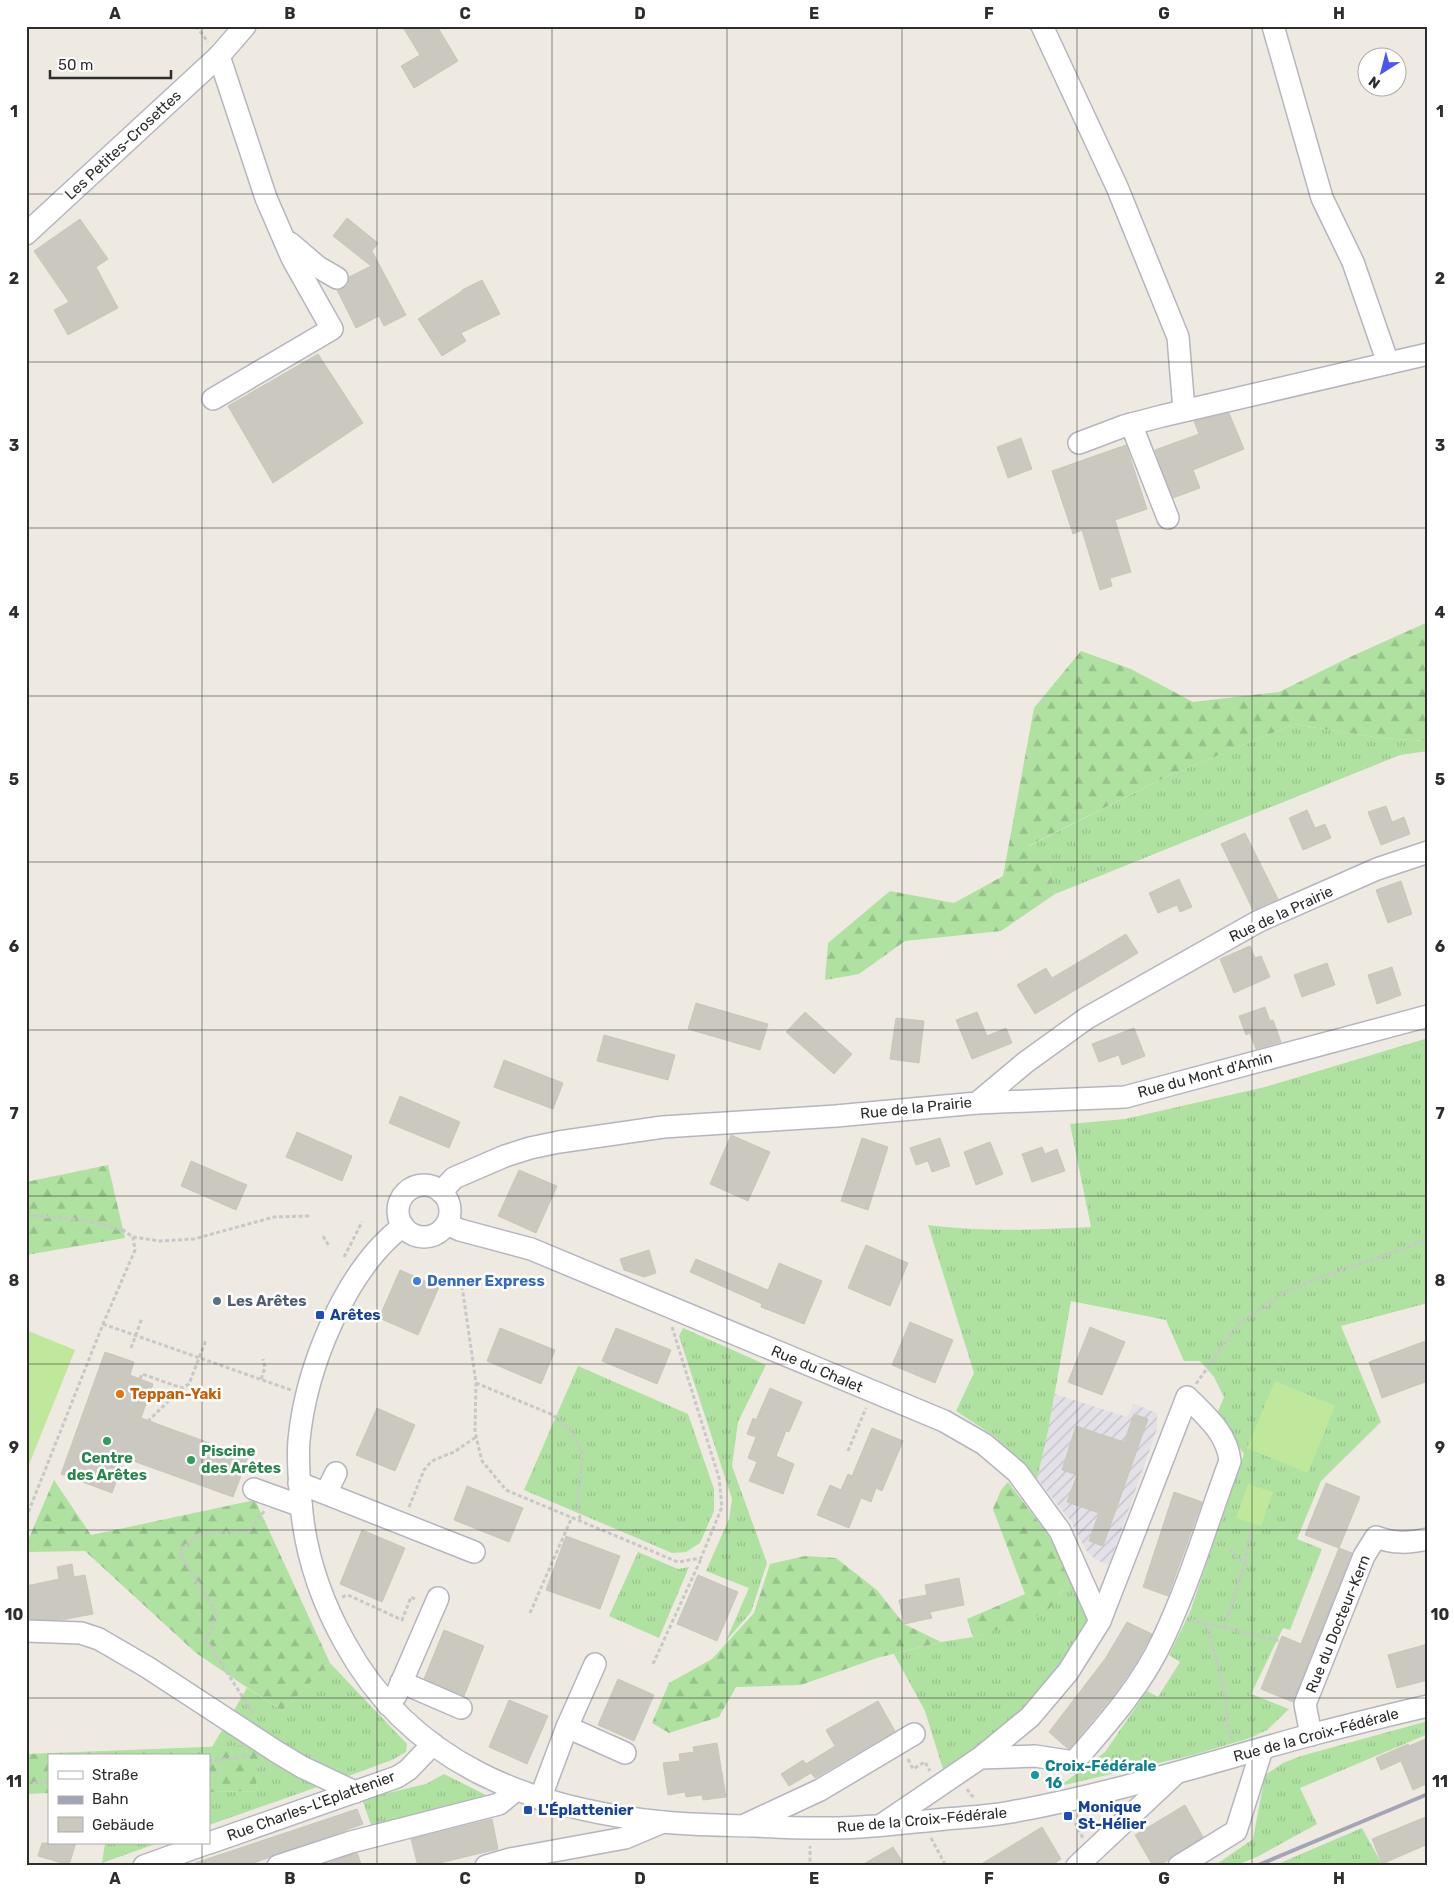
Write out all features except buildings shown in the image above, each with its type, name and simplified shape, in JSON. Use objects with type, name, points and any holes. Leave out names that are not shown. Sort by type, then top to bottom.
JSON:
[{"type":"street","name":"Les Petites-Crosettes","points":[[26,234],[219,56],[245,26]]},
{"type":"street","points":[[1042,26],[1117,187],[1178,336],[1184,410]]},
{"type":"street","points":[[1273,26],[1322,198],[1353,262],[1388,363]]},
{"type":"street","points":[[213,399],[332,330],[292,258],[266,198],[219,56]]},
{"type":"street","points":[[283,236],[318,267],[337,278]]},
{"type":"street","points":[[1079,443],[1131,424],[1184,410],[1428,354]]},
{"type":"street","points":[[1131,424],[1168,518]]},
{"type":"street","name":"Rue de la Prairie","points":[[441,1192],[454,1178],[505,1156],[530,1148],[560,1142],[663,1127],[836,1116],[977,1103],[1026,1062],[1087,1018],[1259,921],[1377,870],[1428,852]]},
{"type":"street","name":"Rue du Mont d'Amin","points":[[977,1103],[1125,1097],[1428,1016]]},
{"type":"street","points":[[422,1186],[429,1186],[441,1192],[447,1198],[450,1216],[447,1224],[441,1231],[425,1237],[409,1232],[403,1226],[400,1219],[400,1204],[409,1191],[422,1186]]},
{"type":"street","name":"Rue du Chalet","points":[[447,1224],[460,1230],[531,1249],[944,1421],[984,1444],[1017,1472],[1060,1531],[1100,1621]]},
{"type":"street","name":"Rue de la Croix-Fédérale","points":[[403,1226],[388,1239],[355,1280],[326,1336],[307,1396],[299,1440],[299,1483],[304,1536],[315,1578],[332,1620],[364,1675],[388,1705],[432,1744],[472,1769],[516,1790],[540,1799],[598,1813],[664,1822],[818,1828],[881,1826],[1009,1812],[1063,1801],[1176,1774],[1311,1735],[1428,1706]]},
{"type":"street","points":[[881,1826],[980,1758],[1030,1717],[1068,1672],[1100,1621],[1188,1396],[1220,1431],[1226,1442],[1230,1461],[1163,1640],[1138,1683],[1110,1720],[1074,1762],[1035,1756],[980,1758]]},
{"type":"street","points":[[326,1493],[336,1473]]},
{"type":"street","points":[[299,1483],[474,1552]]},
{"type":"street","points":[[254,1489],[301,1506]]},
{"type":"street","name":"Rue du Docteur-Kern","points":[[1311,1735],[1305,1704],[1364,1556],[1376,1537],[1390,1542],[1412,1542],[1428,1539]]},
{"type":"street","points":[[388,1705],[396,1695],[436,1602]]},
{"type":"street","points":[[26,1631],[81,1633],[99,1639],[147,1667],[302,1767],[355,1792]]},
{"type":"street","points":[[540,1799],[567,1727],[595,1664]]},
{"type":"street","points":[[401,1682],[461,1708]]},
{"type":"street","points":[[567,1727],[625,1753]]},
{"type":"street","points":[[744,1826],[820,1790],[914,1734]]},
{"type":"street","name":"Rue Charles-L'Eplattenier","points":[[210,1843],[397,1777],[408,1770],[432,1744]]},
{"type":"street","points":[[1179,1866],[1236,1831],[1262,1749]]},
{"type":"street","name":"Rue de la Croix-Fédérale","points":[[1084,1859],[1176,1774]]},
{"type":"street","points":[[278,1866],[351,1842],[499,1804],[516,1790]]},
{"type":"street","name":"Rue de la Croix-Fédérale","points":[[486,1866],[510,1858],[625,1838],[664,1822]]},
{"type":"street","name":"Rue Charles-L'Eplattenier","points":[[144,1866],[206,1844]]},
{"type":"path","points":[[26,1214],[83,1220],[123,1230],[133,1237],[160,1241],[194,1239],[274,1217],[309,1216]]},
{"type":"path","points":[[344,1257],[362,1222]]},
{"type":"path","points":[[323,1236],[329,1246]]},
{"type":"path","points":[[26,1518],[103,1324],[135,1250],[133,1237]]},
{"type":"path","points":[[1188,1396],[1238,1325],[1284,1293],[1327,1275],[1428,1240]]},
{"type":"path","points":[[462,1286],[476,1383],[476,1437],[482,1462],[506,1490],[678,1562],[701,1558]]},
{"type":"path","points":[[653,1664],[722,1507],[719,1478],[665,1305]]},
{"type":"path","points":[[131,1348],[142,1318]]},
{"type":"path","points":[[103,1324],[136,1334],[296,1392]]},
{"type":"path","points":[[143,1426],[188,1384],[206,1340]]},
{"type":"path","points":[[261,1379],[265,1368],[262,1359]]},
{"type":"path","points":[[140,1379],[142,1374],[182,1388]]},
{"type":"path","points":[[476,1383],[553,1416],[571,1431],[583,1454],[578,1494],[580,1521]]},
{"type":"path","points":[[848,1451],[873,1392]]},
{"type":"path","points":[[402,1524],[424,1470],[429,1464],[454,1452],[476,1437]]},
{"type":"path","points":[[257,1720],[206,1640],[217,1614],[179,1552],[198,1534],[250,1531],[276,1497]]},
{"type":"path","points":[[530,1613],[572,1517]]},
{"type":"path","points":[[1224,1628],[1245,1564],[1252,1525]]},
{"type":"path","points":[[1230,1550],[1245,1564]]},
{"type":"path","points":[[344,1596],[348,1595],[402,1620],[411,1597],[436,1602]]},
{"type":"path","points":[[1186,1618],[1280,1640]]},
{"type":"path","points":[[1207,1624],[1225,1692],[1228,1728]]},
{"type":"path","points":[[210,1761],[277,1752]]},
{"type":"path","points":[[907,1758],[913,1769],[925,1762],[931,1772]]},
{"type":"path","points":[[26,1784],[48,1782]]},
{"type":"path","points":[[963,1783],[971,1795],[978,1800]]},
{"type":"path","points":[[1063,1801],[1084,1859]]},
{"type":"path","points":[[930,1836],[946,1866]]},
{"type":"path","points":[[806,1866],[810,1863],[810,1847]]},
{"type":"shaded area","points":[[1055,1394],[1127,1417],[1134,1404],[1157,1413],[1157,1429],[1109,1565],[1096,1560],[1086,1550],[1070,1520],[1037,1479]]},
{"type":"green space","points":[[1428,622],[1428,741],[1380,738],[1294,724],[1168,776],[1028,846],[1049,865],[1055,894],[1001,931],[905,941],[859,974],[825,980],[828,943],[890,891],[954,903],[1003,876],[1034,708],[1081,651],[1131,669],[1193,702],[1279,692]]},
{"type":"green space","points":[[1294,724],[1380,738],[1428,741],[1428,751],[1400,755],[1055,894],[1049,865],[1027,847],[1168,776]]},
{"type":"green space","points":[[1428,1038],[1428,1303],[1341,1326],[1381,1422],[1321,1481],[1297,1539],[1322,1549],[1290,1630],[1283,1628],[1251,1694],[1289,1709],[1267,1730],[1250,1738],[1193,1755],[1060,1786],[1105,1752],[1147,1691],[1158,1697],[1180,1662],[1169,1655],[1190,1612],[1244,1454],[1216,1416],[1224,1397],[1214,1377],[1200,1361],[1184,1361],[1166,1320],[1071,1301],[1048,1431],[1037,1479],[994,1436],[956,1411],[974,1373],[928,1225],[1010,1230],[1091,1227],[1070,1124],[1125,1119],[1265,1087]]},
{"type":"green space","points":[[108,1165],[125,1238],[26,1255],[26,1182]]},
{"type":"green space","points":[[683,1328],[766,1365],[738,1422],[732,1466],[767,1563],[751,1612],[726,1641],[749,1588],[706,1571],[729,1519],[732,1499],[679,1336]]},
{"type":"green space","points":[[26,1330],[75,1350],[26,1472]]},
{"type":"green space","points":[[578,1366],[688,1414],[714,1489],[714,1511],[700,1543],[686,1552],[672,1553],[524,1490]]},
{"type":"green space","points":[[1275,1381],[1335,1406],[1308,1473],[1247,1448]]},
{"type":"green space","points":[[54,1480],[91,1535],[255,1500],[330,1663],[282,1711],[196,1653],[85,1551],[26,1552],[26,1545]]},
{"type":"green space","points":[[1008,1482],[1049,1536],[1069,1576],[1056,1600],[1045,1611],[1026,1620],[973,1637],[967,1619],[1025,1594],[993,1509],[1001,1490]]},
{"type":"green space","points":[[1248,1484],[1273,1492],[1261,1526],[1236,1518]]},
{"type":"green space","points":[[638,1552],[678,1569],[689,1567],[659,1638],[609,1616]]},
{"type":"green space","points":[[805,1556],[836,1558],[877,1590],[904,1624],[941,1642],[877,1658],[801,1685],[736,1687],[719,1717],[669,1733],[652,1723],[669,1683],[712,1659],[754,1613],[770,1564]]},
{"type":"green space","points":[[1069,1576],[1089,1617],[1065,1657],[1050,1679],[1007,1722],[943,1769],[925,1711],[894,1654],[941,1642],[973,1637],[1026,1620],[1050,1608],[1061,1593]]},
{"type":"green space","points":[[330,1663],[407,1744],[406,1752],[392,1760],[210,1825],[210,1792],[256,1791],[258,1745],[212,1747],[247,1688],[282,1711]]},
{"type":"green space","points":[[1428,1721],[1428,1734],[1300,1788],[1317,1824],[1257,1857],[1234,1866],[1214,1866],[1253,1839],[1265,1775],[1283,1763],[1301,1756]]},
{"type":"green space","points":[[259,1745],[256,1791],[210,1792],[210,1754],[48,1754],[48,1793],[26,1794],[26,1754]]},
{"type":"green space","points":[[444,1774],[492,1798],[372,1828],[362,1799],[426,1784]]},
{"type":"green space","points":[[1362,1828],[1383,1866],[1273,1866]]},
{"type":"green space","points":[[105,1844],[155,1844],[102,1863]]},
{"type":"railway","points":[[1256,1866],[1428,1794]]},
{"type":"place","name":"Denner Express","points":[[417,1281]]},
{"type":"place","name":"Les Arêtes","points":[[217,1301]]},
{"type":"place","name":"Arêtes","points":[[320,1315]]},
{"type":"place","name":"Teppan-Yaki","points":[[120,1394]]},
{"type":"place","name":"Centre des Arêtes","points":[[107,1441]]},
{"type":"place","name":"Piscine des Arêtes","points":[[191,1460]]},
{"type":"place","name":"Croix-Fédérale 16","points":[[1035,1775]]},
{"type":"place","name":"L'Éplattenier","points":[[528,1810]]},
{"type":"place","name":"Monique St-Hélier","points":[[1068,1816]]}]
